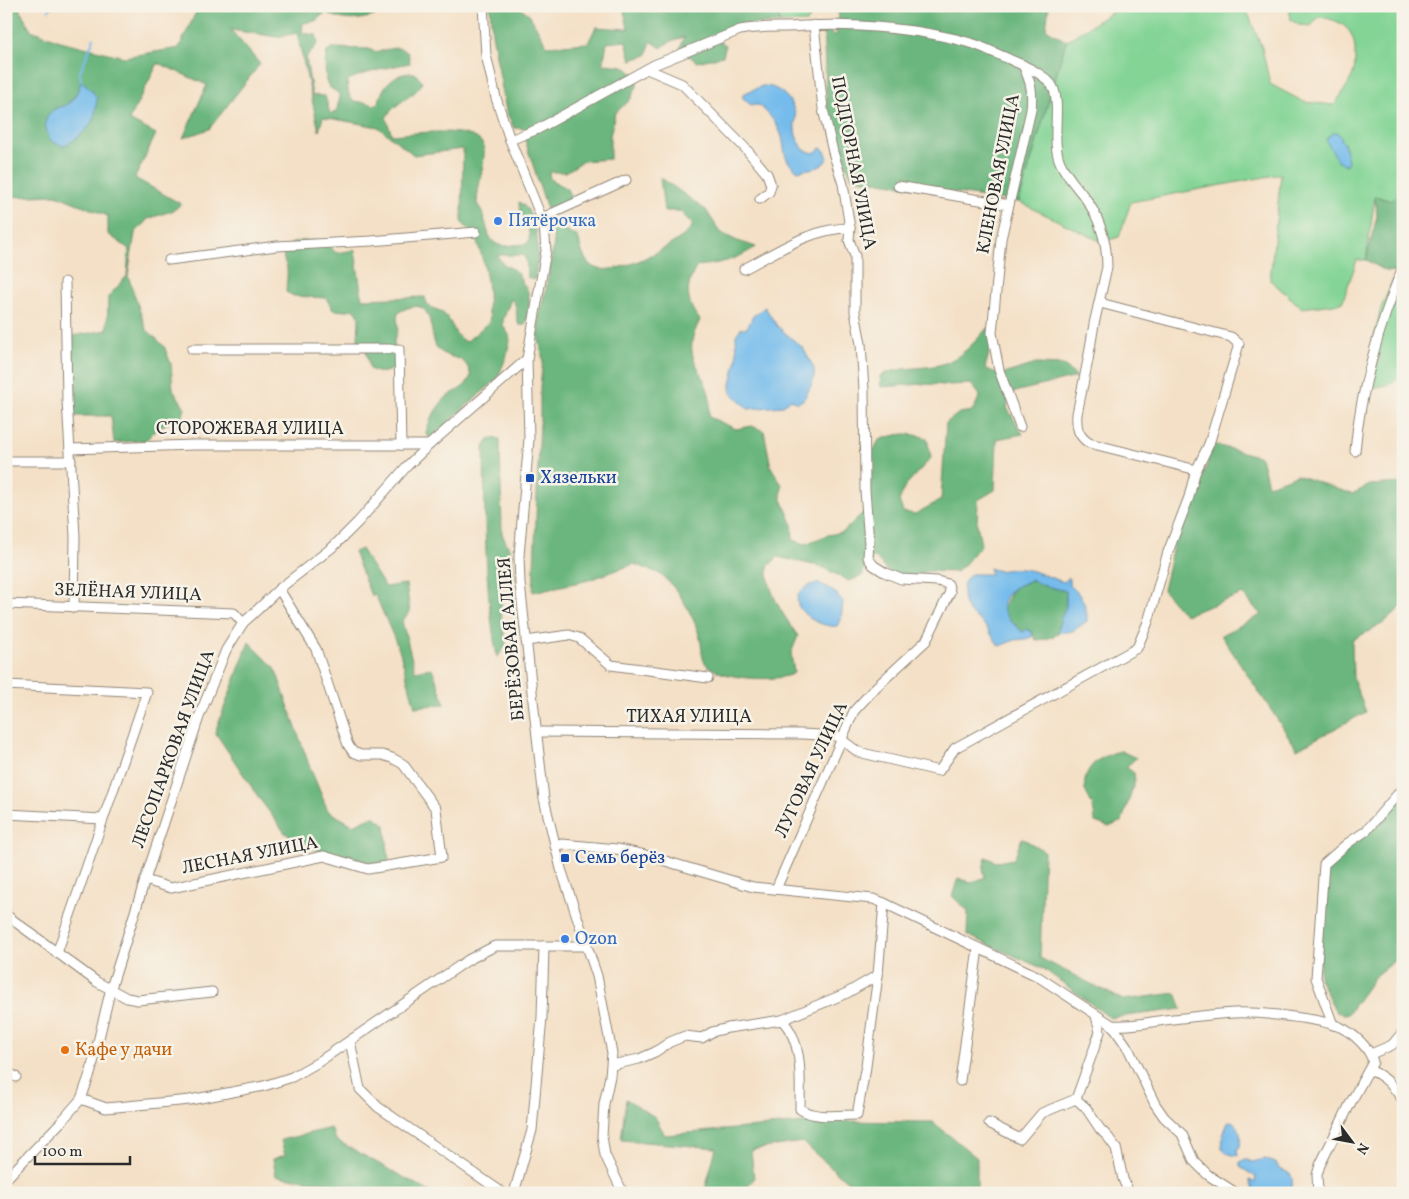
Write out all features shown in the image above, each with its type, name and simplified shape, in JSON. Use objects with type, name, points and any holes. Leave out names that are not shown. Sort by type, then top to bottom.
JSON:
[{"type":"street","name":"БЕРЁЗОВАЯ АЛЛЕЯ","points":[[483,6],[486,55],[496,98],[510,140],[544,224],[546,251],[530,336],[528,360],[529,439],[519,556],[520,584],[544,799],[556,850],[598,976],[612,1053],[612,1064],[604,1104],[602,1136],[605,1155],[623,1193]]},
{"type":"street","points":[[510,140],[538,129],[647,69],[740,30],[753,27],[814,25],[918,32],[974,45],[1023,65]]},
{"type":"street","name":"ПОДГОРНАЯ УЛИЦА","points":[[814,25],[822,109],[843,184],[850,228],[849,240],[855,256],[855,312],[860,344],[863,396]]},
{"type":"street","name":"КЛЕНОВАЯ УЛИЦА","points":[[1020,427],[1008,399],[999,370],[992,333],[1001,239],[1031,110],[1033,93],[1032,84],[1023,65]]},
{"type":"street","name":"КЛЕНОВАЯ УЛИЦА","points":[[1023,65],[1047,80],[1054,89],[1056,100],[1055,146],[1059,160],[1065,173],[1095,213],[1104,235],[1107,267],[1077,414],[1078,433],[1089,443],[1193,469],[1195,473]]},
{"type":"street","points":[[647,69],[682,84],[746,149],[767,174],[771,185],[769,192],[760,199]]},
{"type":"street","points":[[542,218],[626,180]]},
{"type":"street","points":[[898,186],[1009,205]]},
{"type":"street","points":[[744,268],[807,236],[841,228],[850,228]]},
{"type":"street","points":[[169,260],[277,246],[371,241],[476,232]]},
{"type":"street","points":[[1355,451],[1360,406],[1386,310],[1403,267]]},
{"type":"street","points":[[65,282],[67,401],[75,536],[74,608]]},
{"type":"street","points":[[841,739],[858,752],[939,771],[954,748],[1137,648],[1148,622],[1168,552],[1189,497],[1195,473],[1209,444],[1239,344],[1231,337],[1104,304],[1100,300]]},
{"type":"street","points":[[192,349],[399,348],[401,445]]},
{"type":"street","name":"ЛЕСОПАРКОВАЯ УЛИЦА","points":[[6,1179],[10,1170],[60,1123],[80,1099],[91,1071],[111,988],[202,709],[226,650],[243,623],[279,589],[334,546],[358,522],[407,466],[528,360]]},
{"type":"street","name":"ЛУГОВАЯ УЛИЦА","points":[[776,889],[854,711],[876,687],[926,641],[950,592],[948,584],[937,581],[901,579],[884,572],[873,565],[868,557],[863,396]]},
{"type":"street","name":"СТОРОЖЕВАЯ УЛИЦА","points":[[70,448],[194,445],[429,445]]},
{"type":"street","points":[[6,461],[71,461]]},
{"type":"street","name":"ЛЕСНАЯ УЛИЦА","points":[[145,880],[171,888],[324,856],[368,869],[442,858],[436,809],[403,764],[382,755],[362,755],[353,752],[348,745],[316,650],[279,589]]},
{"type":"street","name":"ЗЕЛЁНАЯ УЛИЦА","points":[[6,604],[234,613],[243,623]]},
{"type":"street","points":[[526,641],[569,635],[579,638],[611,666],[655,672],[693,674],[708,678]]},
{"type":"street","points":[[6,684],[147,692],[58,953]]},
{"type":"street","name":"ТИХАЯ УЛИЦА","points":[[536,732],[802,734],[837,736],[841,739]]},
{"type":"street","points":[[1333,1025],[1316,978],[1324,864],[1348,843],[1366,831],[1403,788]]},
{"type":"street","points":[[6,814],[103,819]]},
{"type":"street","points":[[556,850],[562,844],[617,849],[753,887],[872,899],[1037,976],[1112,1025],[1126,1026],[1235,1013],[1302,1018],[1333,1025],[1349,1033],[1371,1054],[1373,1062],[1320,1165],[1317,1175],[1318,1193]]},
{"type":"street","points":[[782,1020],[793,1039],[798,1059],[801,1074],[800,1109],[804,1112],[820,1115],[857,1114],[865,1072],[878,975],[884,903]]},
{"type":"street","points":[[6,915],[97,982],[127,998],[138,1000],[212,992]]},
{"type":"street","points":[[80,1099],[106,1108],[144,1106],[190,1100],[264,1086],[292,1077],[317,1063],[468,960],[496,946],[587,946]]},
{"type":"street","points":[[514,1193],[532,1130],[542,1017],[544,946]]},
{"type":"street","points":[[960,1081],[978,948]]},
{"type":"street","points":[[612,1064],[640,1059],[685,1036],[702,1038],[712,1032],[728,1028],[782,1020],[848,993],[878,975]]},
{"type":"street","points":[[1076,1099],[1100,1032],[1096,1016]]},
{"type":"street","points":[[1100,1032],[1112,1025]]},
{"type":"street","points":[[1112,1025],[1128,1048],[1154,1104],[1164,1117],[1182,1134],[1194,1161],[1208,1175],[1236,1193]]},
{"type":"street","points":[[1371,1054],[1392,1045],[1403,1032]]},
{"type":"street","points":[[350,1042],[360,1089],[378,1107],[502,1193]]},
{"type":"street","points":[[1370,1070],[1383,1076],[1403,1100]]},
{"type":"street","points":[[6,1071],[16,1077]]},
{"type":"street","points":[[989,1123],[1020,1139],[1042,1113],[1076,1099]]},
{"type":"street","points":[[1076,1099],[1086,1108],[1116,1148],[1123,1179],[1129,1193]]},
{"type":"green space","points":[[6,6],[18,6],[31,30],[60,41],[124,57],[179,48],[197,10],[205,6],[376,6],[374,16],[367,18],[343,19],[326,12],[315,21],[303,23],[302,33],[316,35],[318,43],[306,58],[312,95],[325,96],[330,114],[336,112],[340,97],[338,93],[329,87],[326,81],[325,63],[327,52],[332,48],[380,51],[400,48],[408,52],[410,63],[367,73],[347,81],[350,96],[354,101],[374,105],[379,103],[383,90],[391,80],[401,75],[415,73],[422,82],[420,87],[395,107],[386,118],[392,135],[429,132],[460,133],[472,136],[481,142],[484,156],[477,204],[484,218],[488,233],[496,244],[504,246],[529,242],[529,229],[519,207],[519,202],[526,208],[535,226],[538,249],[536,271],[534,280],[528,278],[526,260],[523,255],[498,255],[503,263],[518,273],[528,291],[529,304],[525,325],[519,325],[516,308],[511,299],[503,320],[503,325],[510,341],[506,358],[497,379],[430,438],[426,434],[427,429],[437,408],[447,397],[463,387],[471,376],[465,363],[439,350],[435,344],[426,311],[420,307],[412,307],[399,312],[397,317],[398,329],[394,341],[396,365],[384,372],[373,371],[370,369],[366,351],[358,342],[359,318],[357,311],[351,309],[345,311],[333,310],[326,298],[294,296],[286,292],[287,266],[284,255],[286,248],[290,244],[302,241],[325,241],[336,253],[355,250],[362,299],[425,297],[428,305],[444,314],[458,336],[466,342],[489,322],[490,316],[488,311],[487,282],[480,251],[473,234],[462,223],[463,149],[414,155],[378,127],[323,117],[319,131],[297,33],[277,37],[231,30],[260,64],[209,129],[183,138],[207,85],[158,63],[129,120],[156,134],[135,178],[181,204],[174,210],[148,219],[135,233],[128,276],[146,329],[164,346],[171,364],[173,389],[185,408],[182,419],[177,426],[169,422],[157,429],[146,440],[114,443],[111,416],[74,416],[72,336],[107,330],[108,297],[127,276],[129,249],[108,234],[108,216],[56,195],[6,197]],"holes":[[[79,90],[95,111],[88,126],[68,144],[54,109],[67,105]]]},
{"type":"green space","points":[[490,6],[517,6],[529,14],[547,46],[588,43],[596,27],[628,29],[623,6],[645,6],[654,12],[697,6],[777,6],[780,23],[740,25],[711,37],[707,41],[714,39],[726,45],[723,56],[697,62],[680,49],[684,37],[669,42],[661,48],[651,41],[647,55],[631,60],[626,41],[607,43],[603,64],[624,66],[637,77],[637,86],[630,100],[615,113],[610,136],[610,159],[583,161],[566,172],[549,172],[550,179],[567,189],[572,201],[547,209],[525,140],[529,129],[514,128],[506,111],[492,33]]},
{"type":"green space","points":[[777,6],[807,6],[810,20],[807,22],[780,23]]},
{"type":"green space","points":[[830,6],[1049,6],[1046,29],[1066,41],[1019,202],[852,178],[828,123],[823,28],[836,36],[839,14]]},
{"type":"green space","points":[[1122,6],[1245,6],[1262,48],[1270,84],[1304,102],[1334,105],[1354,71],[1355,46],[1353,39],[1346,28],[1327,18],[1319,17],[1311,26],[1299,25],[1291,20],[1289,6],[1403,6],[1403,189],[1391,201],[1375,196],[1366,260],[1357,260],[1342,303],[1302,308],[1270,280],[1281,174],[1131,202],[1119,237],[1102,242],[1019,202],[1066,41]]},
{"type":"green space","points":[[660,177],[706,210],[720,232],[735,240],[756,247],[728,261],[697,266],[690,280],[688,294],[692,307],[700,320],[692,342],[692,351],[709,394],[709,417],[736,429],[752,426],[764,431],[771,467],[782,485],[781,497],[792,523],[793,540],[805,544],[828,535],[843,532],[868,508],[867,463],[879,440],[892,436],[908,434],[927,438],[931,458],[905,486],[899,501],[903,512],[915,514],[941,500],[946,423],[959,413],[973,411],[980,395],[971,384],[922,384],[881,387],[880,376],[893,371],[934,366],[950,361],[977,340],[988,327],[992,342],[985,368],[1000,375],[1036,364],[1063,365],[1077,377],[1010,393],[1007,408],[1023,434],[997,439],[995,490],[978,500],[977,524],[981,545],[956,572],[929,571],[909,577],[895,576],[884,568],[876,557],[867,562],[862,576],[849,581],[822,567],[778,557],[768,566],[768,575],[773,594],[798,636],[791,653],[794,673],[786,676],[761,679],[747,678],[732,676],[710,667],[704,661],[700,638],[693,620],[677,592],[656,572],[634,564],[589,580],[533,592],[540,386],[543,360],[538,334],[539,314],[546,290],[554,243],[550,222],[578,237],[584,257],[593,267],[614,269],[640,260],[675,242],[686,234],[693,225],[680,211],[664,211]]},
{"type":"green space","points":[[1403,189],[1403,273],[1386,271],[1366,260],[1377,216],[1375,196],[1391,201]]},
{"type":"green space","points":[[1403,257],[1403,377],[1388,385],[1370,388],[1380,356],[1371,350],[1381,308]]},
{"type":"green space","points":[[490,438],[500,439],[502,534],[512,554],[515,580],[501,587],[501,613],[506,646],[497,657],[487,579],[485,526],[484,447]]},
{"type":"green space","points":[[1212,444],[1261,457],[1268,485],[1297,475],[1352,494],[1370,485],[1403,483],[1403,605],[1384,623],[1352,640],[1353,678],[1366,712],[1297,749],[1221,635],[1261,615],[1243,594],[1185,615],[1163,590],[1177,529],[1206,468]]},
{"type":"green space","points":[[361,549],[385,587],[406,584],[410,612],[402,621],[415,671],[432,668],[445,704],[415,707],[400,652],[375,594],[371,596],[354,552]]},
{"type":"green space","points":[[1032,580],[1038,584],[1066,591],[1066,607],[1060,621],[1058,634],[1047,639],[1036,640],[1033,633],[1028,630],[1023,632],[1004,614],[1003,609],[1009,594],[1015,587]]},
{"type":"green space","points":[[249,642],[275,668],[309,765],[328,811],[353,825],[373,816],[385,824],[389,861],[383,865],[316,850],[285,833],[215,732]]},
{"type":"green space","points":[[1121,751],[1136,758],[1126,767],[1134,773],[1135,781],[1122,821],[1109,827],[1095,822],[1093,807],[1085,789],[1085,781],[1090,768],[1095,763],[1107,755]]},
{"type":"green space","points":[[1403,786],[1403,954],[1376,975],[1347,1015],[1336,1012],[1319,978],[1327,872],[1342,850],[1381,823]]},
{"type":"green space","points":[[1022,838],[1044,851],[1040,958],[1123,1000],[1176,993],[1182,1009],[1110,1018],[1044,969],[967,935],[968,911],[952,896],[958,878],[971,883],[985,877],[983,869],[986,857],[996,862],[1014,859]]},
{"type":"green space","points":[[626,1099],[655,1117],[665,1135],[826,1121],[933,1122],[977,1158],[977,1193],[847,1193],[848,1182],[802,1142],[751,1150],[754,1179],[741,1193],[704,1193],[716,1148],[621,1140]]},
{"type":"green space","points":[[331,1128],[336,1140],[432,1193],[378,1193],[347,1186],[276,1176],[273,1159],[285,1155],[281,1140]]},
{"type":"water","points":[[81,81],[90,88],[97,98],[95,114],[85,131],[63,146],[51,141],[46,128],[46,119],[56,108],[66,105],[71,100]]},
{"type":"water","points":[[762,86],[778,90],[787,98],[796,115],[795,132],[798,140],[804,150],[814,153],[821,148],[825,151],[828,158],[822,165],[798,171],[789,163],[782,137],[773,120],[759,105],[751,105],[742,97],[745,93]]},
{"type":"water","points":[[1334,132],[1338,133],[1344,143],[1348,162],[1346,165],[1336,159],[1326,139]]},
{"type":"water","points":[[765,307],[777,326],[803,348],[814,368],[814,378],[803,400],[797,403],[791,399],[782,406],[748,409],[731,392],[737,359],[736,335],[741,328],[747,328],[753,316]]},
{"type":"water","points":[[989,568],[994,570],[1027,570],[1064,582],[1069,577],[1069,585],[1077,592],[1085,606],[1087,621],[1073,631],[1058,633],[1066,606],[1066,591],[1038,584],[1032,579],[1014,588],[1007,594],[1003,606],[1007,617],[1023,632],[1027,629],[1033,633],[1032,637],[1015,640],[999,646],[985,626],[969,612],[963,598],[963,586],[967,578],[971,574],[991,574]]},
{"type":"water","points":[[816,583],[825,586],[837,594],[843,601],[841,620],[837,626],[818,623],[802,611],[798,604],[798,596],[804,589]]},
{"type":"water","points":[[1232,1121],[1240,1132],[1240,1147],[1237,1149],[1238,1156],[1229,1154],[1222,1149],[1223,1135],[1228,1122]]},
{"type":"water","points":[[1245,1159],[1252,1162],[1265,1159],[1277,1164],[1279,1169],[1290,1173],[1293,1183],[1289,1193],[1255,1193],[1249,1180],[1255,1182],[1256,1177],[1240,1167],[1240,1162]]},
{"type":"waterway","points":[[49,10],[52,6]]},
{"type":"waterway","points":[[81,81],[80,72],[94,38]]},
{"type":"place","name":"Пятёрочка","points":[[498,221]]},
{"type":"place","name":"Хязельки","points":[[530,478]]},
{"type":"place","name":"Семь берёз","points":[[565,858]]},
{"type":"place","name":"Ozon","points":[[565,939]]},
{"type":"place","name":"Кафе у дачи","points":[[65,1050]]}]
